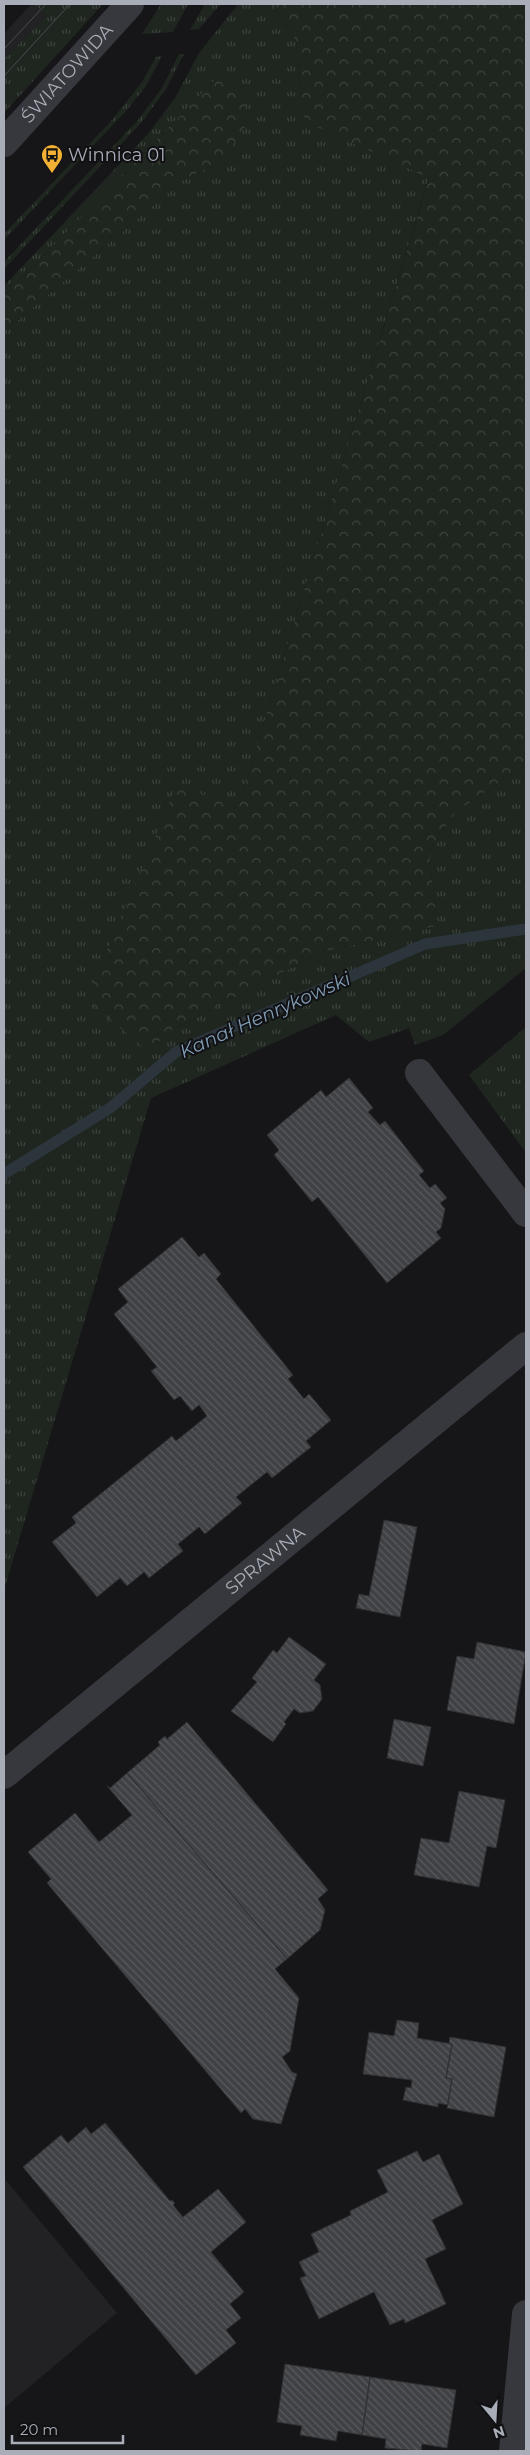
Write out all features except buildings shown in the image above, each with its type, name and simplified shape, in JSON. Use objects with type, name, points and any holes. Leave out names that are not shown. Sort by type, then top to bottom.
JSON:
[{"type":"street","name":"ŚWIATOWIDA","points":[[4,143],[130,4]]},
{"type":"street","points":[[419,1073],[526,1213]]},
{"type":"street","name":"SPRAWNA","points":[[4,1775],[526,1346]]},
{"type":"street","points":[[514,2451],[526,2314]]},
{"type":"shaded area","points":[[31,4],[34,4],[46,15],[4,59],[4,34]]},
{"type":"shaded area","points":[[4,2178],[117,2313],[4,2408]]},
{"type":"green space","points":[[34,4],[103,4],[4,113],[4,59],[46,15]]},
{"type":"green space","points":[[161,4],[188,4],[173,32],[142,34]]},
{"type":"green space","points":[[205,4],[221,4],[199,29],[190,30]]},
{"type":"green space","points":[[238,4],[278,4],[274,9],[296,40],[304,121],[429,177],[239,805],[148,1051],[172,1030],[322,952],[437,926],[429,852],[456,812],[526,764],[526,968],[443,1035],[415,1045],[409,1028],[369,1042],[336,1015],[151,1098],[4,1590],[4,332],[183,180],[224,160],[218,77],[4,296],[4,286],[148,134],[175,98],[199,53]]},
{"type":"green space","points":[[278,4],[526,4],[526,764],[456,812],[429,852],[437,926],[322,952],[172,1030],[148,1051],[86,999],[177,786],[239,805],[429,178],[304,121],[296,40],[274,9]]},
{"type":"green space","points":[[179,54],[184,54],[166,89],[141,123],[4,269],[4,262],[138,120],[162,88]]},
{"type":"green space","points":[[162,56],[146,86],[126,111],[4,240],[4,234],[113,119],[142,82],[156,57]]},
{"type":"green space","points":[[218,77],[243,94],[248,122],[224,160],[183,180],[4,332],[4,296]]},
{"type":"green space","points":[[526,1027],[526,1153],[469,1075]]},
{"type":"waterway","name":"Kanał Henrykowski","points":[[4,1174],[110,1108],[176,1052],[425,944],[526,929]]},
{"type":"tram line","points":[[4,49],[46,4]]},
{"type":"tram line","points":[[4,76],[70,4]]},
{"type":"place","name":"Winnica 01","points":[[52,174]]}]
